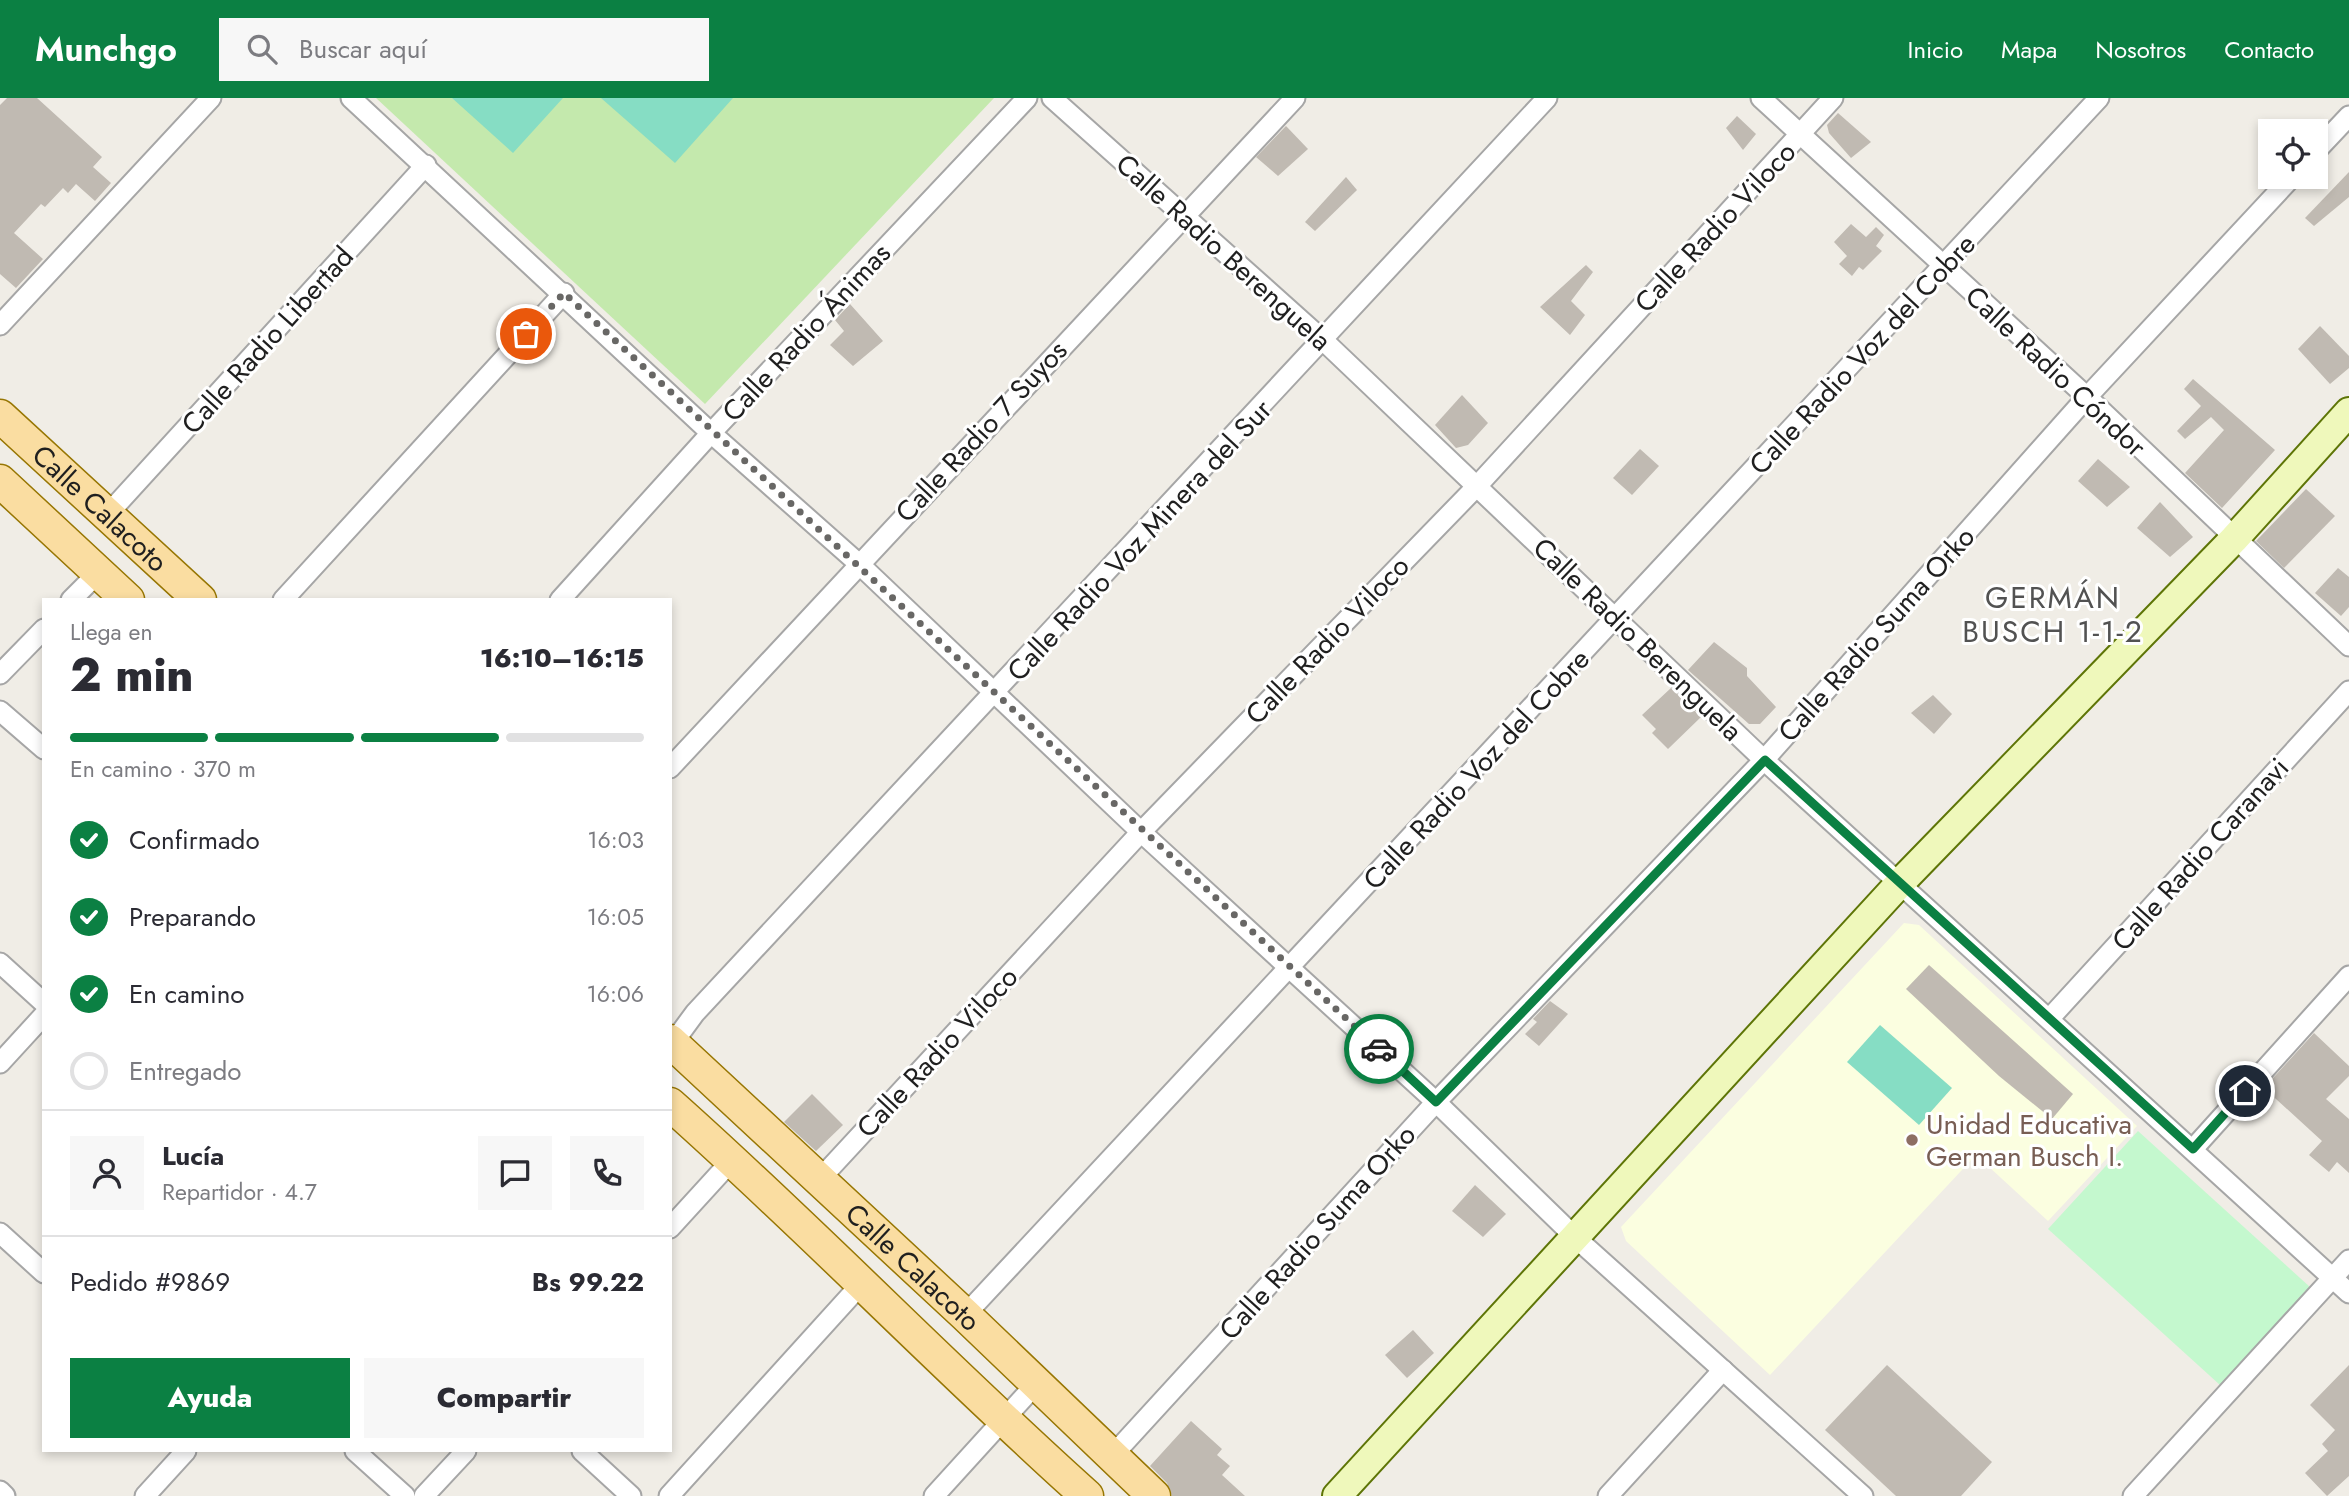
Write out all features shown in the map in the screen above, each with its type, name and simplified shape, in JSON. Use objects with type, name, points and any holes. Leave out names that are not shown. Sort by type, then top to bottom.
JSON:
[{"type":"main road","name":"Calle Calacoto","points":[[0,416],[198,598]]},
{"type":"main road","name":"Calle Calacoto","points":[[0,481],[126,598]]},
{"type":"main road","name":"Calle Calacoto","points":[[672,1043],[965,1315],[1035,1385],[1154,1496]]},
{"type":"main road","name":"Calle Calacoto","points":[[672,1106],[733,1159],[863,1282],[1003,1421],[1087,1496]]},
{"type":"street","points":[[0,325],[211,98]]},
{"type":"street","points":[[351,98],[564,293],[710,433],[858,563],[1141,832],[1436,1102],[1577,1238],[1859,1495]]},
{"type":"street","name":"Calle Radio Ánimas","points":[[562,598],[710,433],[1027,98]]},
{"type":"street","name":"Calle Radio Berenguela","points":[[1052,98],[1324,341],[1765,760],[2349,1293]]},
{"type":"street","name":"Calle Radio 7 Suyos","points":[[672,766],[858,563],[1295,98]]},
{"type":"street","name":"Calle Radio Voz Minera del Sur","points":[[672,1041],[1548,98]]},
{"type":"street","name":"Calle Radio Cóndor","points":[[1761,98],[2087,397],[2349,646]]},
{"type":"street","name":"Calle Radio Viloco","points":[[819,1180],[1141,832],[1478,485],[1833,98]]},
{"type":"street","name":"Calle Radio Voz del Cobre","points":[[965,1315],[2099,98]]},
{"type":"street","points":[[2328,138],[2349,116]]},
{"type":"street","name":"Calle Radio Libertad","points":[[108,514],[426,165]]},
{"type":"street","name":"Calle Radio Suma Orko","points":[[1112,1456],[1436,1102],[1765,760],[2087,397],[2281,189]]},
{"type":"street","points":[[285,598],[564,293]]},
{"type":"street","points":[[1337,1496],[1577,1238],[1899,884],[2234,539],[2349,412]]},
{"type":"street","points":[[73,598],[98,573]]},
{"type":"street","points":[[0,674],[42,631]]},
{"type":"street","name":"Calle Radio Caranavi","points":[[2050,1018],[2349,691]]},
{"type":"street","points":[[0,710],[42,747]]},
{"type":"street","points":[[0,963],[42,1001]]},
{"type":"street","points":[[2193,1149],[2349,976]]},
{"type":"street","points":[[0,1063],[42,1017]]},
{"type":"street","points":[[672,1226],[733,1159]]},
{"type":"street","points":[[0,1233],[42,1271]]},
{"type":"street","points":[[2133,1496],[2349,1260]]},
{"type":"street","points":[[668,1496],[863,1282]]},
{"type":"street","points":[[1608,1496],[1723,1370]]},
{"type":"street","points":[[934,1496],[1035,1385]]},
{"type":"street","points":[[145,1496],[185,1452]]},
{"type":"street","points":[[356,1452],[405,1496]]},
{"type":"street","points":[[424,1496],[465,1452]]},
{"type":"street","points":[[583,1452],[631,1496]]},
{"type":"street","points":[[0,1491],[5,1496]]},
{"type":"shaded area","name":"Unidad Educativa German Busch I.","points":[[1904,923],[1919,925],[2137,1126],[2048,1221],[1976,1155],[1770,1375],[1626,1241],[1621,1227]]},
{"type":"green space","points":[[376,98],[994,98],[705,404]]},
{"type":"green space","points":[[452,98],[563,98],[513,153]]},
{"type":"green space","points":[[601,98],[733,98],[675,163]]},
{"type":"green space","points":[[1880,1025],[1952,1088],[1919,1125],[1847,1062]]},
{"type":"green space","points":[[2138,1131],[2310,1287],[2220,1385],[2048,1229]]},
{"type":"building","points":[[7,98],[37,98],[102,157],[93,167],[111,183],[95,201],[76,184],[68,193],[63,188],[45,207],[41,204],[14,233],[43,259],[16,288],[0,274],[0,105]]},
{"type":"building","points":[[1838,113],[1871,142],[1851,158],[1829,133],[1827,125]]},
{"type":"building","points":[[1737,116],[1756,134],[1743,150],[1726,128]]},
{"type":"building","points":[[1286,126],[1308,149],[1278,176],[1256,157]]},
{"type":"building","points":[[2349,172],[2349,197],[2314,226],[2305,218]]},
{"type":"building","points":[[1346,177],[1357,190],[1315,231],[1305,222]]},
{"type":"building","points":[[1851,224],[1866,237],[1876,227],[1884,235],[1876,246],[1882,251],[1863,270],[1859,267],[1852,276],[1839,264],[1847,256],[1834,242]]},
{"type":"building","points":[[1586,265],[1593,272],[1571,301],[1585,315],[1570,335],[1540,307]]},
{"type":"building","points":[[850,304],[883,341],[853,366],[830,345],[844,331],[835,320]]},
{"type":"building","points":[[2320,326],[2349,356],[2349,368],[2330,384],[2298,349]]},
{"type":"building","points":[[2193,379],[2275,450],[2222,508],[2185,473],[2224,430],[2211,417],[2185,439],[2177,431],[2201,406],[2184,389]]},
{"type":"building","points":[[1462,395],[1488,423],[1468,445],[1456,448],[1435,425]]},
{"type":"building","points":[[1640,449],[1659,466],[1632,495],[1613,478]]},
{"type":"building","points":[[2098,459],[2130,487],[2107,507],[2078,481]]},
{"type":"building","points":[[2306,489],[2335,516],[2284,568],[2256,541]]},
{"type":"building","points":[[2160,502],[2193,537],[2170,557],[2137,528]]},
{"type":"building","points":[[2338,568],[2349,577],[2349,607],[2341,616],[2315,593]]},
{"type":"building","points":[[1714,642],[1747,668],[1747,676],[1776,707],[1760,724],[1749,724],[1688,670]]},
{"type":"building","points":[[1671,688],[1701,717],[1668,749],[1652,733],[1656,729],[1642,715]]},
{"type":"building","points":[[1933,695],[1952,714],[1934,734],[1911,713]]},
{"type":"building","points":[[1929,965],[2073,1094],[2052,1119],[1999,1076],[1906,989]]},
{"type":"building","points":[[1550,1001],[1568,1014],[1539,1046],[1525,1034],[1537,1022],[1533,1019]]},
{"type":"building","points":[[2314,1033],[2349,1066],[2349,1076],[2326,1099],[2349,1119],[2349,1173],[2337,1162],[2329,1172],[2309,1155],[2322,1141],[2264,1088]]},
{"type":"building","points":[[812,1094],[843,1125],[816,1151],[784,1122]]},
{"type":"building","points":[[1475,1185],[1506,1214],[1483,1237],[1452,1211]]},
{"type":"building","points":[[1413,1330],[1434,1353],[1407,1378],[1385,1355]]},
{"type":"building","points":[[1887,1365],[1992,1462],[1961,1496],[1896,1496],[1825,1430]]},
{"type":"building","points":[[2349,1365],[2349,1476],[2327,1496],[2305,1473],[2328,1451],[2322,1444],[2335,1430],[2310,1405]]},
{"type":"building","points":[[1191,1421],[1222,1449],[1217,1455],[1230,1466],[1222,1475],[1245,1496],[1172,1496],[1167,1483],[1150,1466]]},
{"type":"way so far","points":[[526,334],[564,293],[710,433],[858,563],[1141,832],[1379,1049]]},
{"type":"place","name":"Unidad Educativa German Busch I.","points":[[1912,1140]]},
{"type":"district","name":"GERMÁN BUSCH 1-1-2","points":[[2053,615]]},
{"type":"route","points":[[1379,1049],[1436,1102],[1765,760],[2193,1149],[2245,1091]]}]
